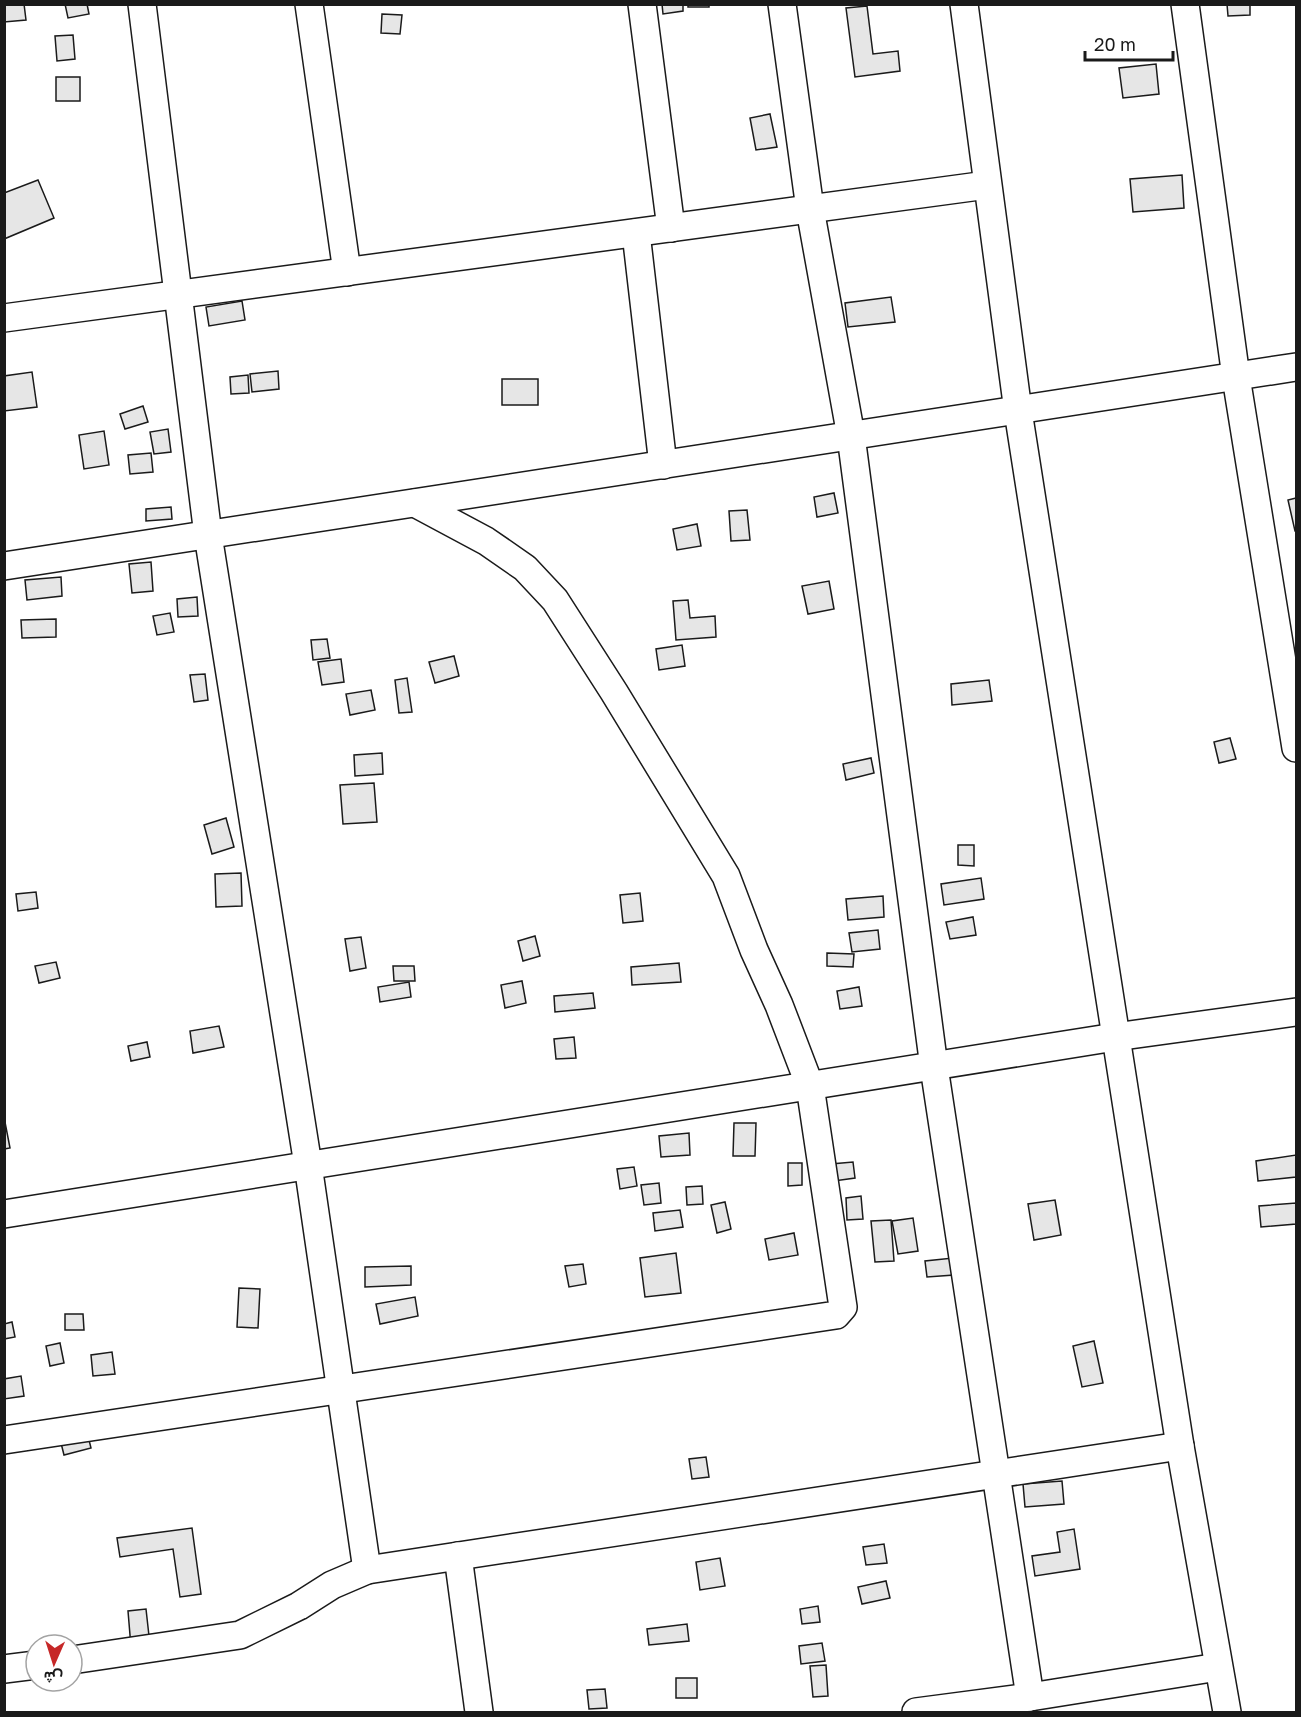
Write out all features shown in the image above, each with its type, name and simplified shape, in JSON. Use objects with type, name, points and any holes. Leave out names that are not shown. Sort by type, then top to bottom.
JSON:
[{"type":"street","points":[[142,4],[208,535],[308,1165],[367,1570]]},
{"type":"street","points":[[309,4],[347,272]]},
{"type":"street","points":[[642,4],[671,228]]},
{"type":"street","points":[[782,4],[810,209],[851,436],[934,1067],[1030,1697]]},
{"type":"street","points":[[964,4],[1018,411],[1180,1446],[1227,1713]]},
{"type":"street","points":[[1185,4],[1236,377],[1296,748]]},
{"type":"street","points":[[4,318],[987,185]]},
{"type":"street","points":[[636,233],[663,465]]},
{"type":"street","points":[[4,566],[1296,367]]},
{"type":"street","points":[[4,1440],[836,1315],[843,1306],[810,1086],[726,876],[555,600],[525,568],[486,540],[415,503]]},
{"type":"street","points":[[4,1214],[1115,1037],[1296,1012]]},
{"type":"street","points":[[84,1658],[240,1635],[300,1606],[333,1585],[367,1570],[1180,1446]]},
{"type":"street","points":[[458,1556],[479,1713]]},
{"type":"street","points":[[4,1669],[24,1666]]},
{"type":"street","points":[[915,1713],[1218,1667]]},
{"type":"building","points":[[4,4],[24,4],[26,20],[4,22]]},
{"type":"building","points":[[65,4],[87,4],[89,14],[68,18]]},
{"type":"building","points":[[662,4],[683,4],[683,11],[663,14]]},
{"type":"building","points":[[688,4],[709,4],[709,7],[688,7]]},
{"type":"building","points":[[1227,4],[1250,4],[1250,15],[1228,16]]},
{"type":"building","points":[[867,6],[873,54],[898,51],[900,71],[855,77],[846,8]]},
{"type":"building","points":[[382,14],[402,15],[400,34],[381,33]]},
{"type":"building","points":[[73,35],[75,59],[57,61],[55,36]]},
{"type":"building","points":[[1156,64],[1159,94],[1123,98],[1119,68]]},
{"type":"building","points":[[56,77],[80,77],[80,101],[56,101]]},
{"type":"building","points":[[770,114],[777,147],[756,150],[750,118]]},
{"type":"building","points":[[1182,175],[1184,208],[1133,212],[1130,179]]},
{"type":"building","points":[[38,180],[54,218],[4,239],[4,193]]},
{"type":"building","points":[[891,297],[895,322],[848,327],[845,303]]},
{"type":"building","points":[[242,301],[245,320],[209,326],[206,307]]},
{"type":"building","points":[[278,371],[279,389],[252,392],[250,374]]},
{"type":"building","points":[[32,372],[37,407],[4,411],[4,376]]},
{"type":"building","points":[[248,375],[249,393],[231,394],[230,377]]},
{"type":"building","points":[[502,379],[538,379],[538,405],[502,405]]},
{"type":"building","points":[[143,406],[148,422],[125,429],[120,414]]},
{"type":"building","points":[[168,429],[171,452],[154,454],[150,432]]},
{"type":"building","points":[[104,431],[109,465],[84,469],[79,435]]},
{"type":"building","points":[[151,453],[153,472],[130,474],[128,455]]},
{"type":"building","points":[[834,493],[838,513],[817,517],[814,497]]},
{"type":"building","points":[[1296,498],[1296,531],[1295,531],[1288,500]]},
{"type":"building","points":[[171,507],[172,519],[146,521],[146,509]]},
{"type":"building","points":[[747,510],[750,540],[731,541],[729,511]]},
{"type":"building","points":[[697,524],[701,546],[677,550],[673,529]]},
{"type":"building","points":[[151,562],[153,591],[132,593],[129,564]]},
{"type":"building","points":[[61,577],[62,596],[27,600],[25,580]]},
{"type":"building","points":[[829,581],[834,609],[808,614],[802,586]]},
{"type":"building","points":[[197,597],[198,616],[178,617],[177,599]]},
{"type":"building","points":[[688,600],[690,618],[715,616],[716,637],[676,640],[673,601]]},
{"type":"building","points":[[170,613],[174,632],[157,635],[153,616]]},
{"type":"building","points":[[56,619],[56,637],[22,638],[21,620]]},
{"type":"building","points":[[327,639],[330,658],[313,660],[311,640]]},
{"type":"building","points":[[682,645],[685,666],[659,670],[656,649]]},
{"type":"building","points":[[454,656],[459,676],[435,683],[429,662]]},
{"type":"building","points":[[341,659],[344,682],[322,685],[318,662]]},
{"type":"building","points":[[205,674],[208,700],[194,702],[190,675]]},
{"type":"building","points":[[407,678],[412,712],[399,713],[395,680]]},
{"type":"building","points":[[989,680],[992,701],[952,705],[951,684]]},
{"type":"building","points":[[371,690],[375,710],[350,715],[346,694]]},
{"type":"building","points":[[1230,738],[1236,759],[1219,763],[1214,742]]},
{"type":"building","points":[[382,753],[383,774],[355,776],[354,755]]},
{"type":"building","points":[[871,758],[874,773],[846,780],[843,764]]},
{"type":"building","points":[[374,783],[377,822],[343,824],[340,785]]},
{"type":"building","points":[[226,818],[234,847],[212,854],[204,825]]},
{"type":"building","points":[[958,845],[974,845],[974,866],[958,865]]},
{"type":"building","points":[[241,873],[242,906],[216,907],[215,874]]},
{"type":"building","points":[[981,878],[984,899],[944,905],[941,884]]},
{"type":"building","points":[[36,892],[38,908],[18,911],[16,894]]},
{"type":"building","points":[[640,893],[643,921],[623,923],[620,895]]},
{"type":"building","points":[[883,896],[884,917],[848,920],[846,899]]},
{"type":"building","points":[[973,917],[976,935],[950,939],[946,922]]},
{"type":"building","points":[[878,930],[880,949],[852,952],[849,933]]},
{"type":"building","points":[[535,936],[540,956],[523,961],[518,941]]},
{"type":"building","points":[[361,937],[366,968],[350,971],[345,939]]},
{"type":"building","points":[[827,953],[854,954],[853,967],[827,966]]},
{"type":"building","points":[[56,962],[60,978],[39,983],[35,966]]},
{"type":"building","points":[[679,963],[681,982],[632,985],[631,967]]},
{"type":"building","points":[[393,966],[414,966],[415,981],[394,981]]},
{"type":"building","points":[[522,981],[526,1003],[505,1008],[501,985]]},
{"type":"building","points":[[409,982],[411,997],[380,1002],[378,987]]},
{"type":"building","points":[[859,987],[862,1006],[840,1009],[837,991]]},
{"type":"building","points":[[593,993],[595,1008],[555,1012],[554,996]]},
{"type":"building","points":[[219,1026],[224,1047],[193,1053],[190,1031]]},
{"type":"building","points":[[574,1037],[576,1058],[556,1059],[554,1039]]},
{"type":"building","points":[[147,1042],[150,1057],[131,1061],[128,1046]]},
{"type":"building","points":[[4,1117],[10,1148],[4,1149]]},
{"type":"building","points":[[734,1123],[756,1123],[755,1156],[733,1156]]},
{"type":"building","points":[[689,1133],[690,1155],[661,1157],[659,1136]]},
{"type":"building","points":[[1296,1155],[1296,1177],[1258,1181],[1256,1161]]},
{"type":"building","points":[[853,1162],[855,1178],[834,1181],[831,1164]]},
{"type":"building","points":[[788,1163],[802,1163],[802,1185],[788,1186]]},
{"type":"building","points":[[634,1167],[637,1186],[620,1189],[617,1169]]},
{"type":"building","points":[[659,1183],[661,1203],[644,1205],[641,1185]]},
{"type":"building","points":[[702,1186],[703,1204],[687,1205],[686,1187]]},
{"type":"building","points":[[861,1196],[863,1219],[847,1220],[846,1198]]},
{"type":"building","points":[[1055,1200],[1061,1235],[1034,1240],[1028,1204]]},
{"type":"building","points":[[725,1202],[731,1229],[717,1233],[711,1205]]},
{"type":"building","points":[[1296,1203],[1296,1224],[1261,1227],[1259,1206]]},
{"type":"building","points":[[680,1210],[683,1227],[655,1231],[653,1213]]},
{"type":"building","points":[[913,1218],[918,1251],[898,1254],[892,1221]]},
{"type":"building","points":[[891,1220],[894,1261],[875,1262],[871,1221]]},
{"type":"building","points":[[794,1233],[798,1255],[769,1260],[765,1239]]},
{"type":"building","points":[[676,1253],[681,1293],[645,1297],[640,1258]]},
{"type":"building","points":[[953,1258],[954,1275],[927,1277],[925,1261]]},
{"type":"building","points":[[583,1264],[586,1284],[569,1287],[565,1266]]},
{"type":"building","points":[[411,1266],[411,1285],[365,1287],[365,1267]]},
{"type":"building","points":[[239,1288],[260,1289],[258,1328],[237,1327]]},
{"type":"building","points":[[415,1297],[418,1316],[380,1324],[376,1304]]},
{"type":"building","points":[[65,1314],[83,1314],[84,1330],[65,1330]]},
{"type":"building","points":[[12,1322],[15,1337],[4,1339],[4,1324]]},
{"type":"building","points":[[1094,1341],[1103,1383],[1082,1387],[1073,1346]]},
{"type":"building","points":[[60,1343],[64,1363],[50,1366],[46,1346]]},
{"type":"building","points":[[112,1352],[115,1374],[93,1376],[91,1355]]},
{"type":"building","points":[[21,1376],[24,1396],[4,1399],[4,1379]]},
{"type":"building","points":[[88,1436],[91,1448],[64,1455],[61,1443]]},
{"type":"building","points":[[706,1457],[709,1477],[692,1479],[689,1459]]},
{"type":"building","points":[[1062,1481],[1064,1504],[1025,1507],[1023,1484]]},
{"type":"building","points":[[192,1528],[201,1594],[180,1597],[173,1549],[120,1557],[117,1538]]},
{"type":"building","points":[[1074,1529],[1080,1569],[1035,1576],[1032,1556],[1060,1552],[1057,1532]]},
{"type":"building","points":[[884,1544],[887,1563],[866,1565],[863,1547]]},
{"type":"building","points":[[720,1558],[725,1586],[700,1590],[696,1562]]},
{"type":"building","points":[[886,1581],[890,1598],[862,1604],[858,1587]]},
{"type":"building","points":[[818,1606],[820,1622],[802,1624],[800,1609]]},
{"type":"building","points":[[146,1609],[150,1645],[131,1647],[128,1611]]},
{"type":"building","points":[[687,1624],[689,1641],[649,1645],[647,1629]]},
{"type":"building","points":[[822,1643],[825,1661],[801,1664],[799,1646]]},
{"type":"building","points":[[826,1665],[828,1696],[813,1697],[810,1666]]},
{"type":"building","points":[[676,1678],[697,1678],[697,1698],[676,1698]]},
{"type":"building","points":[[605,1689],[607,1708],[589,1709],[587,1690]]}]
